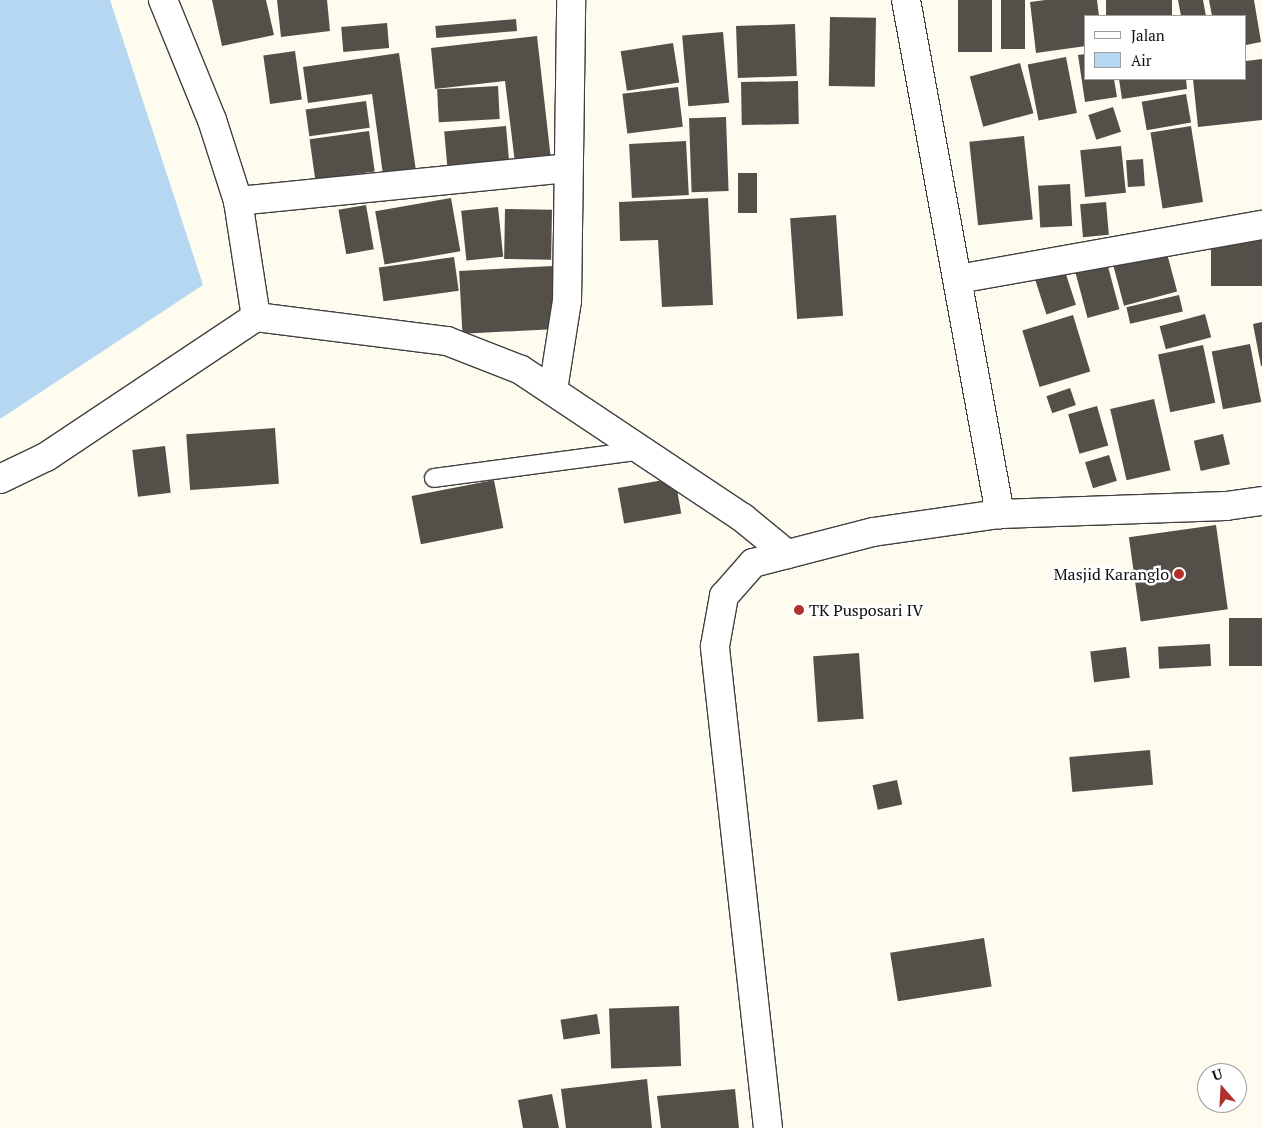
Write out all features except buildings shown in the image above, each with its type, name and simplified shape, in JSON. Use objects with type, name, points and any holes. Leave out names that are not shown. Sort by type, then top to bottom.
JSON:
[{"type":"street","points":[[163,0],[212,120],[238,201],[256,317]]},
{"type":"street","points":[[553,390],[567,301],[571,220],[568,168],[571,0]]},
{"type":"street","points":[[906,0],[1000,514]]},
{"type":"street","points":[[238,201],[568,168]]},
{"type":"street","points":[[958,279],[1262,225]]},
{"type":"street","points":[[0,479],[46,456],[256,317],[447,341],[521,370],[646,450],[744,518],[786,554]]},
{"type":"street","points":[[768,1128],[715,646],[724,596],[752,563],[873,532],[1000,514],[1226,506],[1262,501]]},
{"type":"lane","points":[[434,478],[646,450]]},
{"type":"water","points":[[0,0],[110,0],[203,285],[0,419]]},
{"type":"place","name":"Masjid Karanglo","points":[[1179,574]]},
{"type":"place","name":"TK Pusposari IV","points":[[799,610]]}]
